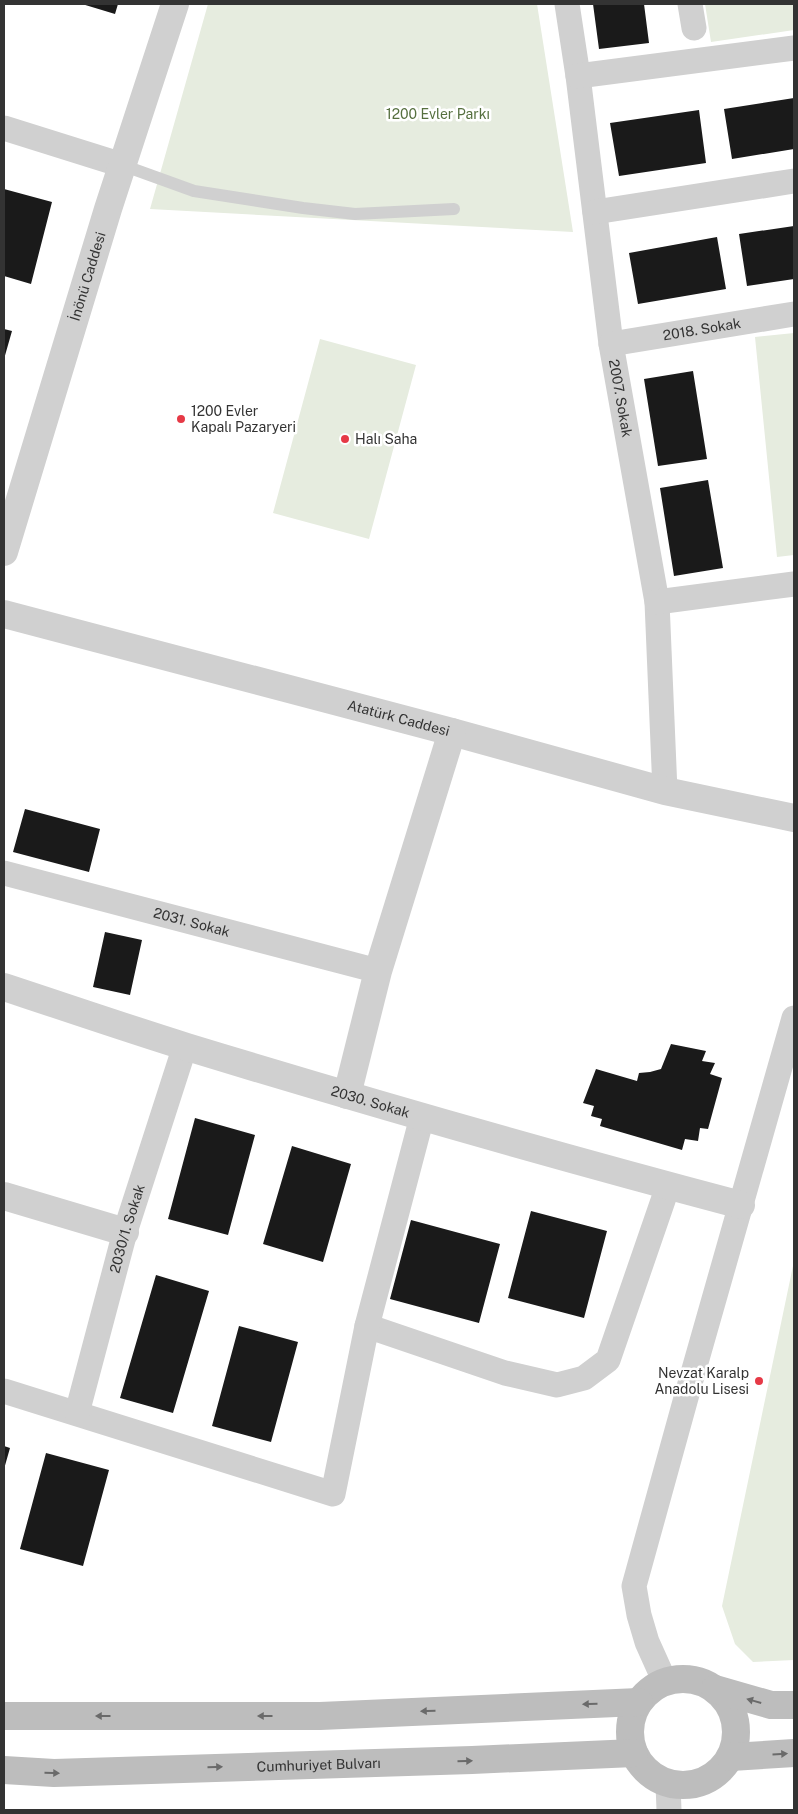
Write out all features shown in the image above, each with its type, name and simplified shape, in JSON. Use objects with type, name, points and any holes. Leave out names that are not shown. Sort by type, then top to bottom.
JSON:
[{"type":"main road","points":[[715,1689],[728,1703],[736,1720],[737,1739],[731,1756],[720,1772],[705,1782],[687,1786],[669,1797],[643,1768],[634,1753],[630,1734],[631,1717],[639,1702],[650,1690],[665,1682],[681,1679],[698,1681],[715,1689],[771,1705],[794,1705]]},
{"type":"main road","points":[[4,1716],[320,1716],[639,1702]]},
{"type":"main road","name":"Cumhuriyet Bulvarı","points":[[4,1770],[63,1773],[634,1753]]},
{"type":"main road","points":[[731,1756],[794,1753]]},
{"type":"street","name":"İnönü Caddesi","points":[[4,552],[122,165],[175,4]]},
{"type":"street","name":"2007. Sokak","points":[[567,4],[578,76],[610,344],[657,602],[665,791]]},
{"type":"street","points":[[690,4],[694,28]]},
{"type":"street","points":[[578,76],[794,48]]},
{"type":"street","points":[[4,128],[122,165]]},
{"type":"street","points":[[595,212],[794,181]]},
{"type":"street","name":"2018. Sokak","points":[[610,344],[794,314]]},
{"type":"street","points":[[657,602],[794,584]]},
{"type":"street","name":"Atatürk Caddesi","points":[[4,614],[452,732],[665,791],[794,818]]},
{"type":"street","points":[[347,1095],[378,971],[452,732]]},
{"type":"street","name":"2031. Sokak","points":[[4,873],[378,971]]},
{"type":"street","name":"2030. Sokak","points":[[4,987],[185,1046],[347,1095],[741,1205]]},
{"type":"street","points":[[665,1682],[647,1642],[639,1615],[634,1586],[794,1018]]},
{"type":"street","name":"2030/1. Sokak","points":[[77,1413],[126,1232],[185,1046]]},
{"type":"street","points":[[4,1391],[333,1494],[367,1326],[422,1117]]},
{"type":"street","points":[[367,1326],[504,1373],[557,1385],[584,1378],[608,1360],[668,1186]]},
{"type":"street","points":[[4,1196],[126,1232]]},
{"type":"lane","points":[[122,165],[194,191],[303,208],[355,214],[454,209]]},
{"type":"green space","name":"1200 Evler Parkı","points":[[208,4],[537,4],[573,232],[150,209]]},
{"type":"green space","points":[[705,4],[794,4],[794,30],[711,42]]},
{"type":"green space","points":[[794,333],[794,555],[777,557],[755,337]]},
{"type":"green space","name":"Halı Saha","points":[[320,339],[416,365],[369,539],[273,513]]},
{"type":"green space","points":[[794,1261],[794,1660],[753,1662],[735,1644],[722,1606]]},
{"type":"building","points":[[82,4],[118,4],[115,14]]},
{"type":"building","points":[[593,4],[644,4],[649,43],[599,49]]},
{"type":"building","points":[[794,98],[794,149],[732,159],[724,109]]},
{"type":"building","points":[[699,110],[706,163],[619,176],[610,123]]},
{"type":"building","points":[[4,189],[52,202],[31,284],[4,276]]},
{"type":"building","points":[[794,226],[794,279],[747,286],[739,234]]},
{"type":"building","points":[[717,237],[726,289],[638,304],[629,253]]},
{"type":"building","points":[[4,329],[12,331],[4,359]]},
{"type":"building","points":[[693,371],[707,459],[658,466],[644,379]]},
{"type":"building","points":[[708,480],[723,568],[674,576],[660,488]]},
{"type":"building","points":[[25,809],[100,829],[89,872],[13,852]]},
{"type":"building","points":[[105,932],[142,940],[130,995],[93,987]]},
{"type":"building","points":[[671,1044],[706,1051],[702,1061],[715,1063],[710,1074],[722,1078],[708,1129],[700,1128],[698,1141],[685,1139],[682,1150],[600,1126],[602,1119],[591,1116],[594,1106],[583,1103],[596,1069],[637,1081],[639,1073],[661,1069]]},
{"type":"building","points":[[195,1118],[255,1135],[228,1235],[168,1219]]},
{"type":"building","points":[[292,1146],[351,1164],[323,1262],[263,1244]]},
{"type":"building","points":[[531,1211],[607,1231],[584,1318],[508,1298]]},
{"type":"building","points":[[411,1220],[500,1244],[479,1323],[390,1299]]},
{"type":"building","points":[[156,1275],[209,1291],[173,1413],[120,1398]]},
{"type":"building","points":[[239,1326],[298,1342],[271,1442],[212,1426]]},
{"type":"building","points":[[4,1446],[10,1448],[4,1469]]},
{"type":"building","points":[[46,1453],[109,1470],[83,1566],[20,1549]]},
{"type":"place","name":"1200 Evler Kapalı Pazaryeri","points":[[181,419]]},
{"type":"place","name":"Halı Saha","points":[[345,439]]},
{"type":"place","name":"Nevzat Karalp Anadolu Lisesi","points":[[759,1381]]}]
